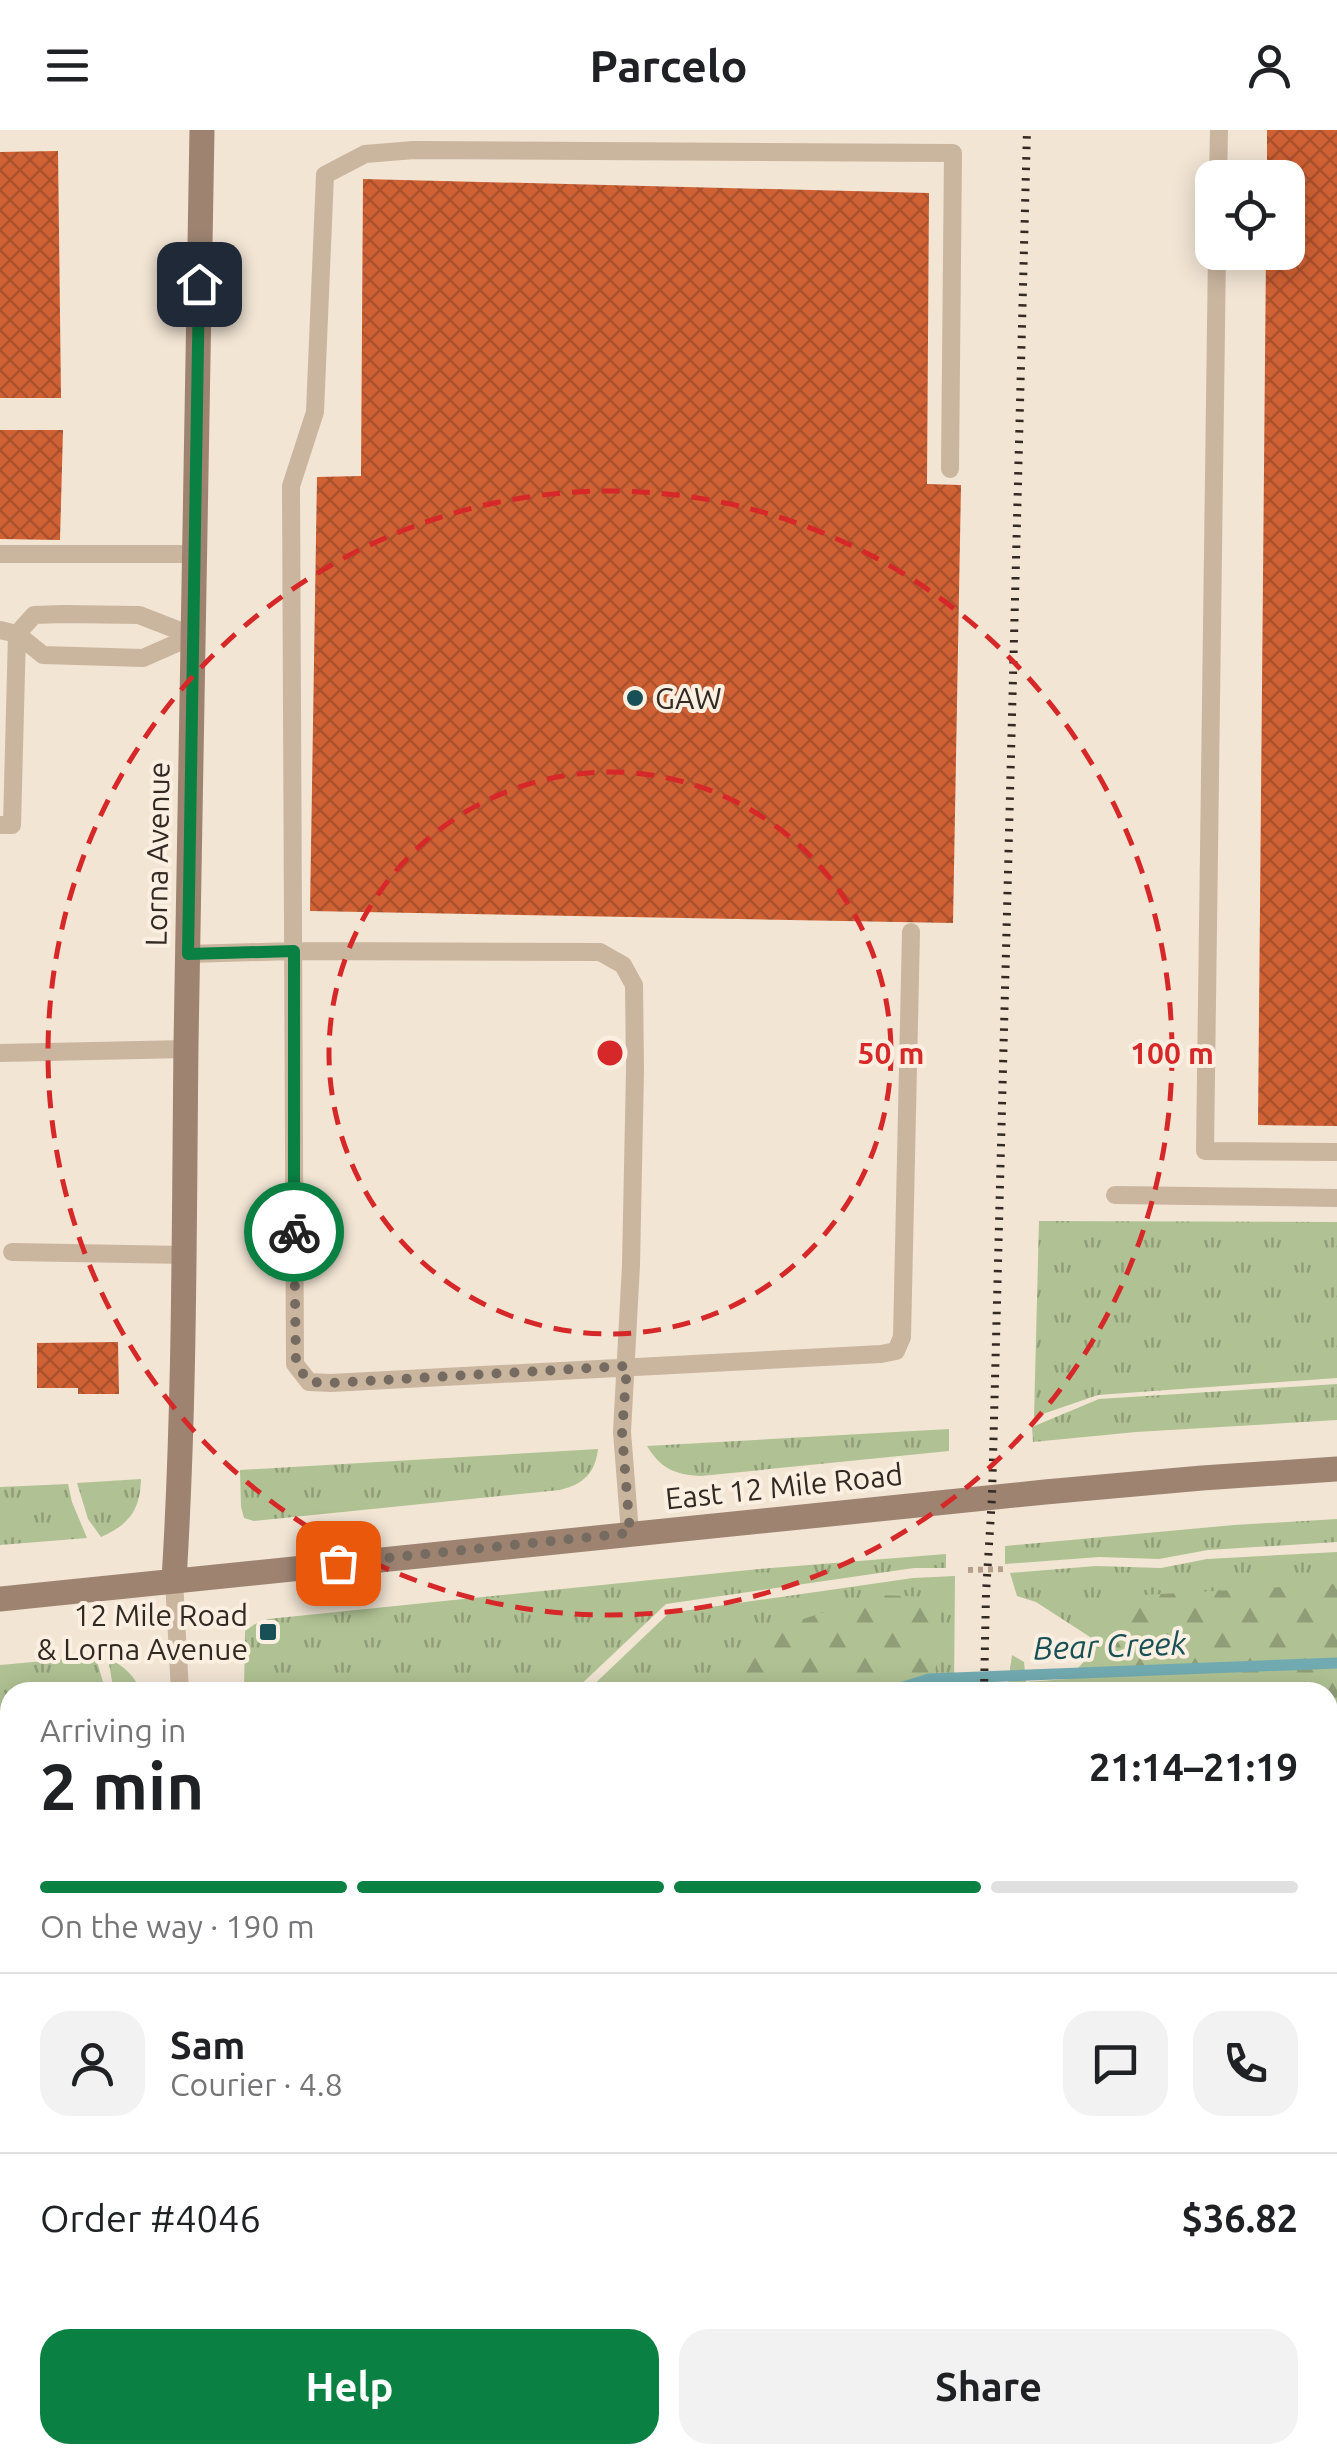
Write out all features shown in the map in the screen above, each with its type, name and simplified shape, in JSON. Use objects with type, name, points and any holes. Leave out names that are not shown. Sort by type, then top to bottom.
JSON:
[{"type":"street","name":"Lorna Avenue","points":[[174,1580],[186,1255],[202,130]]},
{"type":"street","name":"East 12 Mile Road","points":[[0,1598],[1084,1488],[1337,1469]]},
{"type":"lane","points":[[1218,130],[1218,160]]},
{"type":"lane","points":[[911,932],[902,1337],[896,1351],[309,1382],[296,1364],[292,486],[315,412],[326,175],[365,154],[414,150],[953,153],[950,469]]},
{"type":"lane","points":[[1217,270],[1206,1151],[1337,1152]]},
{"type":"lane","points":[[0,554],[194,554]]},
{"type":"lane","points":[[9,632],[34,615],[139,615],[193,636]]},
{"type":"lane","points":[[9,632],[43,655],[143,658],[193,636]]},
{"type":"lane","points":[[0,825],[12,825],[9,632]]},
{"type":"lane","points":[[188,954],[600,952],[624,964],[634,985],[635,1070],[622,1432],[630,1533]]},
{"type":"lane","points":[[0,1053],[186,1049]]},
{"type":"lane","points":[[1114,1195],[1337,1198]]},
{"type":"lane","points":[[12,1252],[186,1255]]},
{"type":"lane","points":[[174,1580],[179,1682]]},
{"type":"path","points":[[968,1570],[1008,1569]]},
{"type":"green space","points":[[1039,1221],[1337,1222],[1337,1378],[1098,1395],[1034,1417]]},
{"type":"green space","points":[[1337,1384],[1337,1420],[1033,1442],[1032,1427],[1099,1399]]},
{"type":"green space","points":[[949,1429],[949,1451],[701,1476],[669,1469],[647,1446]]},
{"type":"green space","points":[[598,1449],[587,1476],[560,1490],[254,1521],[244,1518],[241,1507],[240,1470]]},
{"type":"green space","points":[[141,1479],[132,1515],[101,1537],[88,1519],[77,1483]]},
{"type":"green space","points":[[68,1484],[87,1538],[0,1545],[0,1487]]},
{"type":"green space","points":[[1337,1519],[1337,1542],[1208,1550],[1159,1559],[1099,1557],[1005,1564],[1005,1546]]},
{"type":"green space","points":[[1337,1552],[1337,1682],[1026,1682],[1068,1679],[1090,1655],[1090,1637],[1036,1602],[1017,1596],[1010,1573],[1096,1566],[1161,1568],[1207,1559]]},
{"type":"green space","points":[[946,1554],[946,1568],[914,1568],[666,1604],[584,1682],[244,1682],[245,1631],[268,1619]]},
{"type":"green space","points":[[955,1576],[954,1682],[597,1682],[669,1613],[913,1578]]},
{"type":"green space","points":[[1337,1584],[1337,1682],[1107,1682],[1113,1669],[1111,1648],[1089,1604],[1143,1595]]},
{"type":"green space","points":[[878,1595],[930,1597],[941,1621],[934,1682],[703,1682],[732,1659],[797,1621]]},
{"type":"green space","points":[[1012,1655],[1024,1662],[1026,1682],[1008,1682]]},
{"type":"green space","points":[[96,1658],[103,1682],[0,1682],[0,1665]]},
{"type":"green space","points":[[108,1658],[136,1682],[112,1682]]},
{"type":"building","points":[[1267,130],[1337,130],[1337,1126],[1258,1125],[1266,270],[1305,270],[1305,160],[1267,160]]},
{"type":"building","points":[[58,151],[61,398],[0,398],[0,152]]},
{"type":"building","name":"GAW","points":[[363,179],[929,193],[927,484],[961,485],[953,923],[310,911],[317,477],[361,476]]},
{"type":"building","points":[[0,430],[63,430],[60,540],[0,539]]},
{"type":"building","points":[[118,1342],[119,1394],[37,1388],[37,1343]]},
{"type":"waterway","name":"Bear Creek","points":[[919,1682],[1337,1663]]},
{"type":"railway","points":[[984,1682],[1027,130]]},
{"type":"way so far","points":[[294,1232],[296,1364],[309,1382],[627,1366],[622,1432],[630,1533],[338,1563]]},
{"type":"place","name":"GAW","points":[[635,698]]},
{"type":"place","name":"12 Mile Road & Lorna Avenue","points":[[268,1632]]},
{"type":"route","points":[[199,284],[188,954],[294,951],[294,1232]]}]
